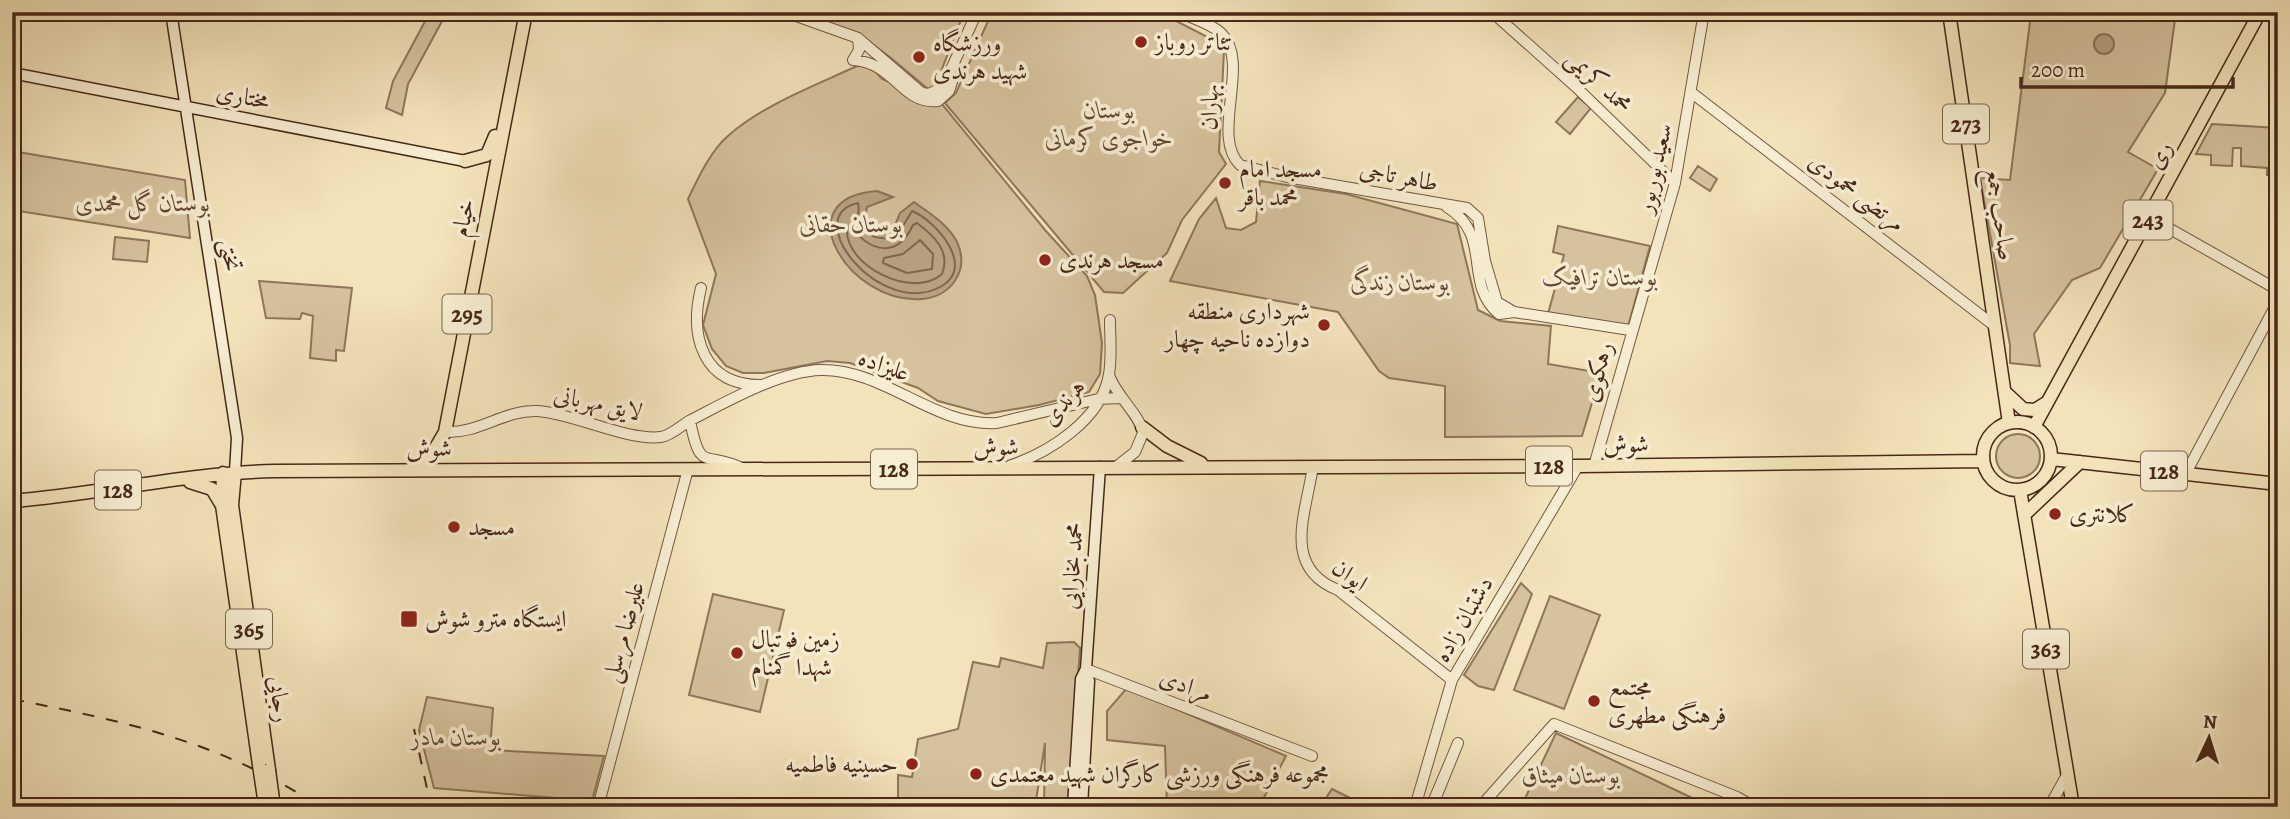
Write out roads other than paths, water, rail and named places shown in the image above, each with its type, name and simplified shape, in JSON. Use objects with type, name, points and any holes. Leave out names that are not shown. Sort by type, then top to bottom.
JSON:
[{"type":"main road","name":"تختی","points":[[171,12],[237,439],[231,469]]},
{"type":"main road","points":[[465,161],[487,156],[493,146],[518,12]]},
{"type":"main road","name":"خیام","points":[[445,432],[488,196],[526,12]]},
{"type":"main road","name":"صاحب جمع","points":[[1949,12],[2009,423]]},
{"type":"main road","name":"ری","points":[[2034,427],[2260,12]]},
{"type":"main road","name":"مختاری","points":[[12,73],[465,161]]},
{"type":"main road","points":[[465,161],[483,170],[488,196]]},
{"type":"main road","points":[[2005,391],[2017,407],[2029,411],[2041,407],[2053,396]]},
{"type":"main road","points":[[2009,423],[2034,427],[2046,439],[2051,459],[2042,479],[2020,490],[1995,483],[1983,461],[1988,437],[2009,423]]},
{"type":"main road","points":[[1142,427],[1167,446],[1206,465]]},
{"type":"main road","name":"295","points":[[406,469],[425,462],[445,432]]},
{"type":"main road","name":"128","points":[[2051,459],[2278,484]]},
{"type":"main road","name":"شوش","points":[[12,500],[89,494],[179,481],[231,469],[1594,466],[1983,461]]},
{"type":"main road","points":[[2024,514],[2080,462]]},
{"type":"main road","name":"محمد بخارایی","points":[[1082,807],[1089,681],[1086,669],[1100,467]]},
{"type":"main road","name":"365","points":[[222,505],[231,469]]},
{"type":"main road","points":[[179,481],[212,489],[222,505]]},
{"type":"main road","name":"رجایی","points":[[227,490],[268,806]]},
{"type":"main road","name":"363","points":[[2020,490],[2073,807]]},
{"type":"main road","name":"رجایی","points":[[222,505],[264,767]]},
{"type":"main road","name":"محمد بخارایی","points":[[1073,807],[1081,679],[1086,669]]},
{"type":"street","points":[[785,12],[837,28],[858,38],[917,88],[929,94],[943,88],[977,12]]},
{"type":"street","points":[[858,38],[859,50],[853,60],[881,66],[921,100],[938,101],[949,91],[984,12]]},
{"type":"street","name":"بهاران","points":[[1178,12],[1220,32],[1229,46],[1232,66],[1229,147],[1234,160],[1245,168],[1345,186]]},
{"type":"street","name":"محمد کریمی","points":[[1492,12],[1576,87],[1675,183]]},
{"type":"street","name":"سعید بوربور","points":[[1630,330],[1675,183],[1704,12]]},
{"type":"street","name":"مرتضی محمودی","points":[[1692,93],[1996,327]]},
{"type":"street","name":"طاهر تاجی","points":[[1345,186],[1446,206],[1461,216],[1470,227],[1481,292],[1487,304],[1499,314],[1514,312],[1630,330]]},
{"type":"street","points":[[2149,217],[2278,290]]},
{"type":"street","points":[[701,288],[695,328],[704,354],[716,368],[733,379],[750,385],[766,385]]},
{"type":"street","points":[[2186,473],[2278,301]]},
{"type":"street","name":"هرندی","points":[[1005,468],[1033,458],[1052,446],[1071,431],[1098,399],[1109,375],[1110,320]]},
{"type":"street","name":"رهکوی","points":[[1594,466],[1630,330]]},
{"type":"street","name":"علیزاده","points":[[662,437],[766,385],[802,372],[838,371],[901,392],[955,418],[984,423],[1005,422],[1098,399],[1119,398]]},
{"type":"street","name":"هرندی","points":[[1109,375],[1119,398],[1142,427]]},
{"type":"street","name":"لایق مهربانی","points":[[445,432],[469,432],[522,412],[538,411],[622,432],[662,437]]},
{"type":"street","points":[[690,421],[696,450],[704,458],[728,461],[744,469]]},
{"type":"street","points":[[1116,467],[1140,445],[1142,427]]},
{"type":"street","name":"ایوان","points":[[1313,466],[1301,549],[1304,565],[1323,584],[1338,590],[1452,680]]},
{"type":"street","name":"دشتبان زاده","points":[[1415,807],[1452,680],[1578,466]]},
{"type":"street","name":"علیرضا مرسلی","points":[[598,807],[688,468]]},
{"type":"street","name":"مرادی","points":[[1086,669],[1272,738],[1312,756]]},
{"type":"street","points":[[1480,807],[1554,724],[1737,797],[1755,807]]},
{"type":"street","points":[[1431,807],[1458,743],[1431,807]]},
{"type":"street","points":[[2054,807],[2053,800],[2067,775]]},
{"type":"water","points":[[2100,34],[2108,34],[2114,44],[2108,54],[2100,54],[2094,48],[2094,40]]},
{"type":"water","points":[[877,191],[893,197],[867,207],[865,218],[871,228],[880,232],[893,230],[900,213],[914,202],[938,219],[957,242],[961,262],[959,272],[942,293],[922,299],[895,296],[871,286],[851,269],[837,250],[831,230],[834,212],[849,198]]},
{"type":"railway","points":[[12,699],[95,716],[172,737],[246,766],[283,784],[320,807]]},
{"type":"railway","points":[[414,729],[431,807]]},
{"type":"place","name":"تئاتر روباز","points":[[1141,42]]},
{"type":"place","name":"ورزشگاه شهید هرندی","points":[[919,57]]},
{"type":"place","name":"مسجد امام محمد باقر","points":[[1225,183]]},
{"type":"place","name":"مسجد هرندی","points":[[1045,260]]},
{"type":"place","name":"شهرداری منطقه دوازده ناحیه چهار","points":[[1324,325]]},
{"type":"place","name":"کلانتری","points":[[2055,514]]},
{"type":"place","name":"مسجد","points":[[454,527]]},
{"type":"place","name":"ایستگاه مترو شوش","points":[[409,619]]},
{"type":"place","name":"زمین فوتبال شهدا گمنام","points":[[737,653]]},
{"type":"place","name":"مجتمع فرهنگی مطهری","points":[[1594,701]]},
{"type":"place","name":"حسینیه فاطمیه","points":[[912,764]]},
{"type":"place","name":"مجموعه فرهنگی ورزشی کارگران شهید معتمدی","points":[[976,774]]},
{"type":"park label","name":"بوستان خواجوی کرمانی","points":[[1109,124]]},
{"type":"park label","name":"بوستان گل محمدی","points":[[143,203]]},
{"type":"park label","name":"بوستان حقانی","points":[[851,224]]},
{"type":"park label","name":"بوستان ترافیک","points":[[1600,277]]},
{"type":"park label","name":"بوستان زندگی","points":[[1400,282]]},
{"type":"park label","name":"بوستان مادر","points":[[456,737]]},
{"type":"park label","name":"بوستان میثاق","points":[[1571,775]]}]
